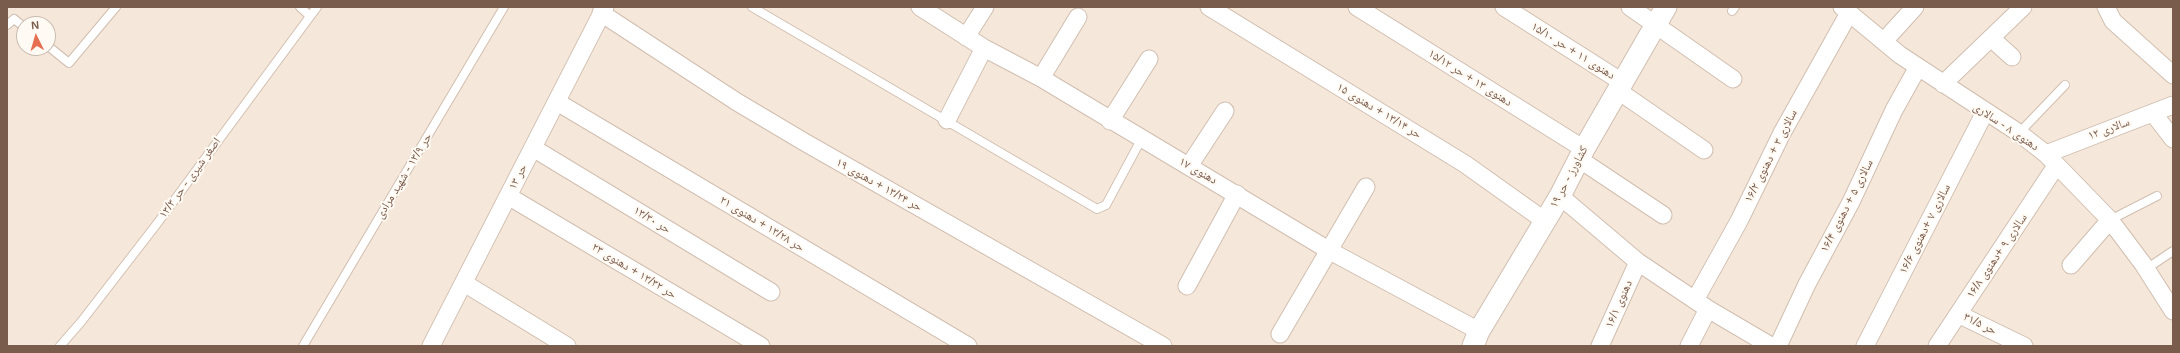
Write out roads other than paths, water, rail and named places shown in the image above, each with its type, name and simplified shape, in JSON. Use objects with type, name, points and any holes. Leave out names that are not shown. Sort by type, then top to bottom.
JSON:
[{"type":"street","name":"دهنوی ۱۷","points":[[920,7],[984,48],[1041,78],[1110,121],[1142,138],[1237,194],[1476,339]]},
{"type":"street","points":[[966,37],[985,7]]},
{"type":"street","name":"حر ۱۳/۱۴ + دهنوی ۱۵","points":[[1209,7],[1465,164],[1545,221]]},
{"type":"street","name":"دهنوی ۱۳ + حر ۱۵/۱۲","points":[[1357,7],[1581,154],[1663,215]]},
{"type":"street","name":"دهنوی ۱۱ + حر ۱۵/۱۰","points":[[1504,7],[1619,86],[1704,150]]},
{"type":"street","points":[[1630,7],[1661,16],[1733,79]]},
{"type":"street","points":[[1884,41],[1915,7]]},
{"type":"street","points":[[1943,84],[2023,7]]},
{"type":"street","points":[[2106,7],[2113,21],[2173,75]]},
{"type":"street","name":"حر ۱۳","points":[[431,346],[603,10]]},
{"type":"street","name":"حر ۱۳/۲۴ + دهنوی ۱۹","points":[[603,10],[737,102],[800,140],[1163,346]]},
{"type":"street","name":"دهنوی ۸ - سالاری","points":[[1846,10],[1918,67],[2019,134],[2051,160],[2110,220],[2146,269],[2173,311]]},
{"type":"street","name":"سالاری ۳ + دهنوی ۱۶/۲","points":[[1688,346],[1701,304],[1739,220],[1846,10]]},
{"type":"street","name":"کشاورز - حر ۱۹","points":[[1476,339],[1560,196],[1581,154],[1619,86],[1661,16]]},
{"type":"street","points":[[1041,78],[1078,17]]},
{"type":"street","points":[[1991,38],[2012,57]]},
{"type":"street","points":[[947,120],[984,48]]},
{"type":"street","points":[[1110,121],[1149,59]]},
{"type":"street","name":"سالاری ۵ + دهنوی ۱۶/۴","points":[[1778,346],[1807,284],[1851,202],[1894,110],[1918,67]]},
{"type":"street","name":"حر ۱۳/۲۸ + دهنوی ۲۱","points":[[557,102],[968,346]]},
{"type":"street","name":"سالاری ۱۲","points":[[2051,160],[2173,104]]},
{"type":"street","points":[[1189,166],[1225,111]]},
{"type":"street","name":"سالاری ۷ +دهنوی ۱۶/۶","points":[[1865,346],[1985,112]]},
{"type":"street","points":[[2153,112],[2173,139]]},
{"type":"street","name":"حر ۱۳/۳۰","points":[[533,148],[771,292]]},
{"type":"street","name":"سالاری ۹ +دهنوی ۱۶/۸","points":[[1937,346],[2051,160]]},
{"type":"street","points":[[1280,334],[1366,187]]},
{"type":"street","points":[[1187,286],[1237,194]]},
{"type":"street","name":"حر ۱۳/۳۲ + دهنوی ۲۳","points":[[508,196],[761,346]]},
{"type":"street","points":[[1560,196],[1638,262],[1701,304],[1771,346]]},
{"type":"street","points":[[2071,265],[2110,220]]},
{"type":"street","name":"دهنوی ۱۶/۱","points":[[1600,346],[1638,262]]},
{"type":"street","points":[[464,283],[567,346]]},
{"type":"street","name":"حر ۳۱/۵","points":[[1958,314],[2024,346]]},
{"type":"lane","points":[[56,52],[69,63],[116,7]]},
{"type":"lane","points":[[300,7],[310,16]]},
{"type":"lane","name":"اصغر شیری - حر ۱۳/۳","points":[[60,346],[81,322],[156,225],[317,7]]},
{"type":"lane","name":"حر ۱۳/۹ - شهید مرادی","points":[[303,346],[504,7]]},
{"type":"lane","points":[[752,7],[1097,209],[1106,205],[1142,138]]},
{"type":"lane","points":[[7,25],[14,19],[16,21]]},
{"type":"lane","points":[[2019,134],[2065,85]]},
{"type":"lane","points":[[2110,220],[2157,196]]},
{"type":"lane","points":[[2146,269],[2173,251]]}]
